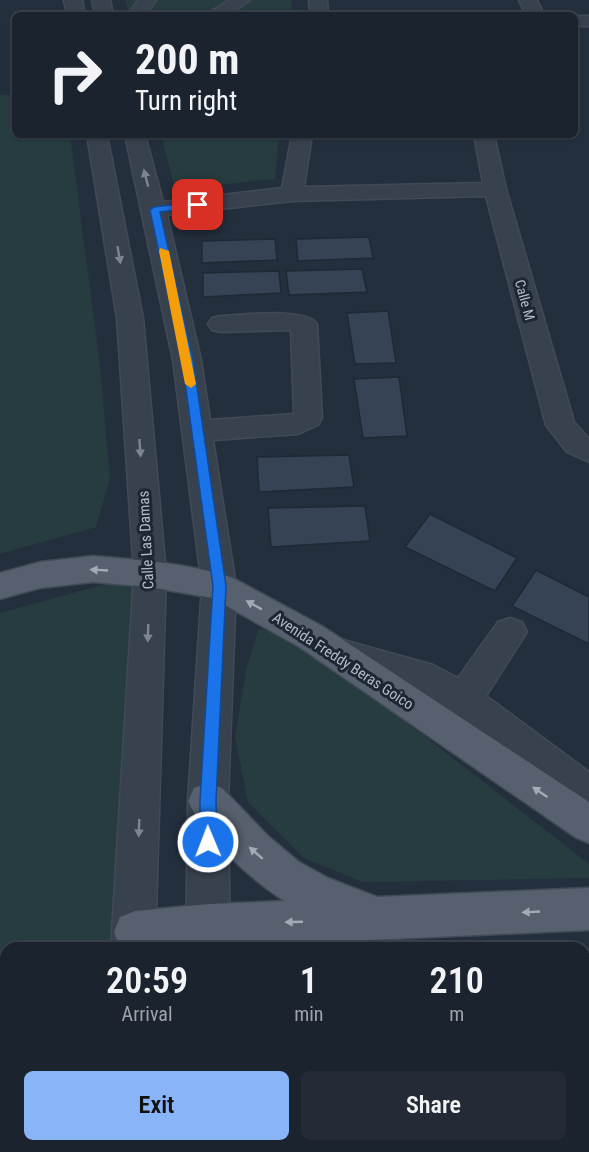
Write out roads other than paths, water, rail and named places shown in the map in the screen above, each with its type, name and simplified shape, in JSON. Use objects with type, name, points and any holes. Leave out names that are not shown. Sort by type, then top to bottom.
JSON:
[{"type":"main road","name":"Avenida Freddy Beras Goico","points":[[0,586],[40,575],[93,569],[150,574],[219,586],[310,636],[589,824]]},
{"type":"main road","points":[[208,801],[250,848],[286,878],[327,900],[381,918]]},
{"type":"main road","points":[[134,940],[209,936],[381,918],[589,909]]},
{"type":"street","points":[[220,12],[241,0]]},
{"type":"street","name":"Calle Las Damas","points":[[98,138],[130,318],[150,574],[134,940]]},
{"type":"street","points":[[136,138],[187,360],[219,586],[208,801],[209,936]]},
{"type":"street","points":[[292,194],[301,138]]},
{"type":"street","name":"Calle M","points":[[485,138],[495,189],[560,425],[577,445],[589,452]]},
{"type":"street","points":[[154,210],[292,194],[495,189]]},
{"type":"street","points":[[130,318],[142,311],[177,309]]},
{"type":"street","points":[[197,431],[298,424],[308,418],[304,324],[299,322],[221,324]]},
{"type":"street","points":[[134,365],[147,369],[163,369],[177,367],[187,360]]},
{"type":"street","points":[[463,700],[510,632]]},
{"type":"street","points":[[334,652],[433,680],[502,727],[589,795]]}]
